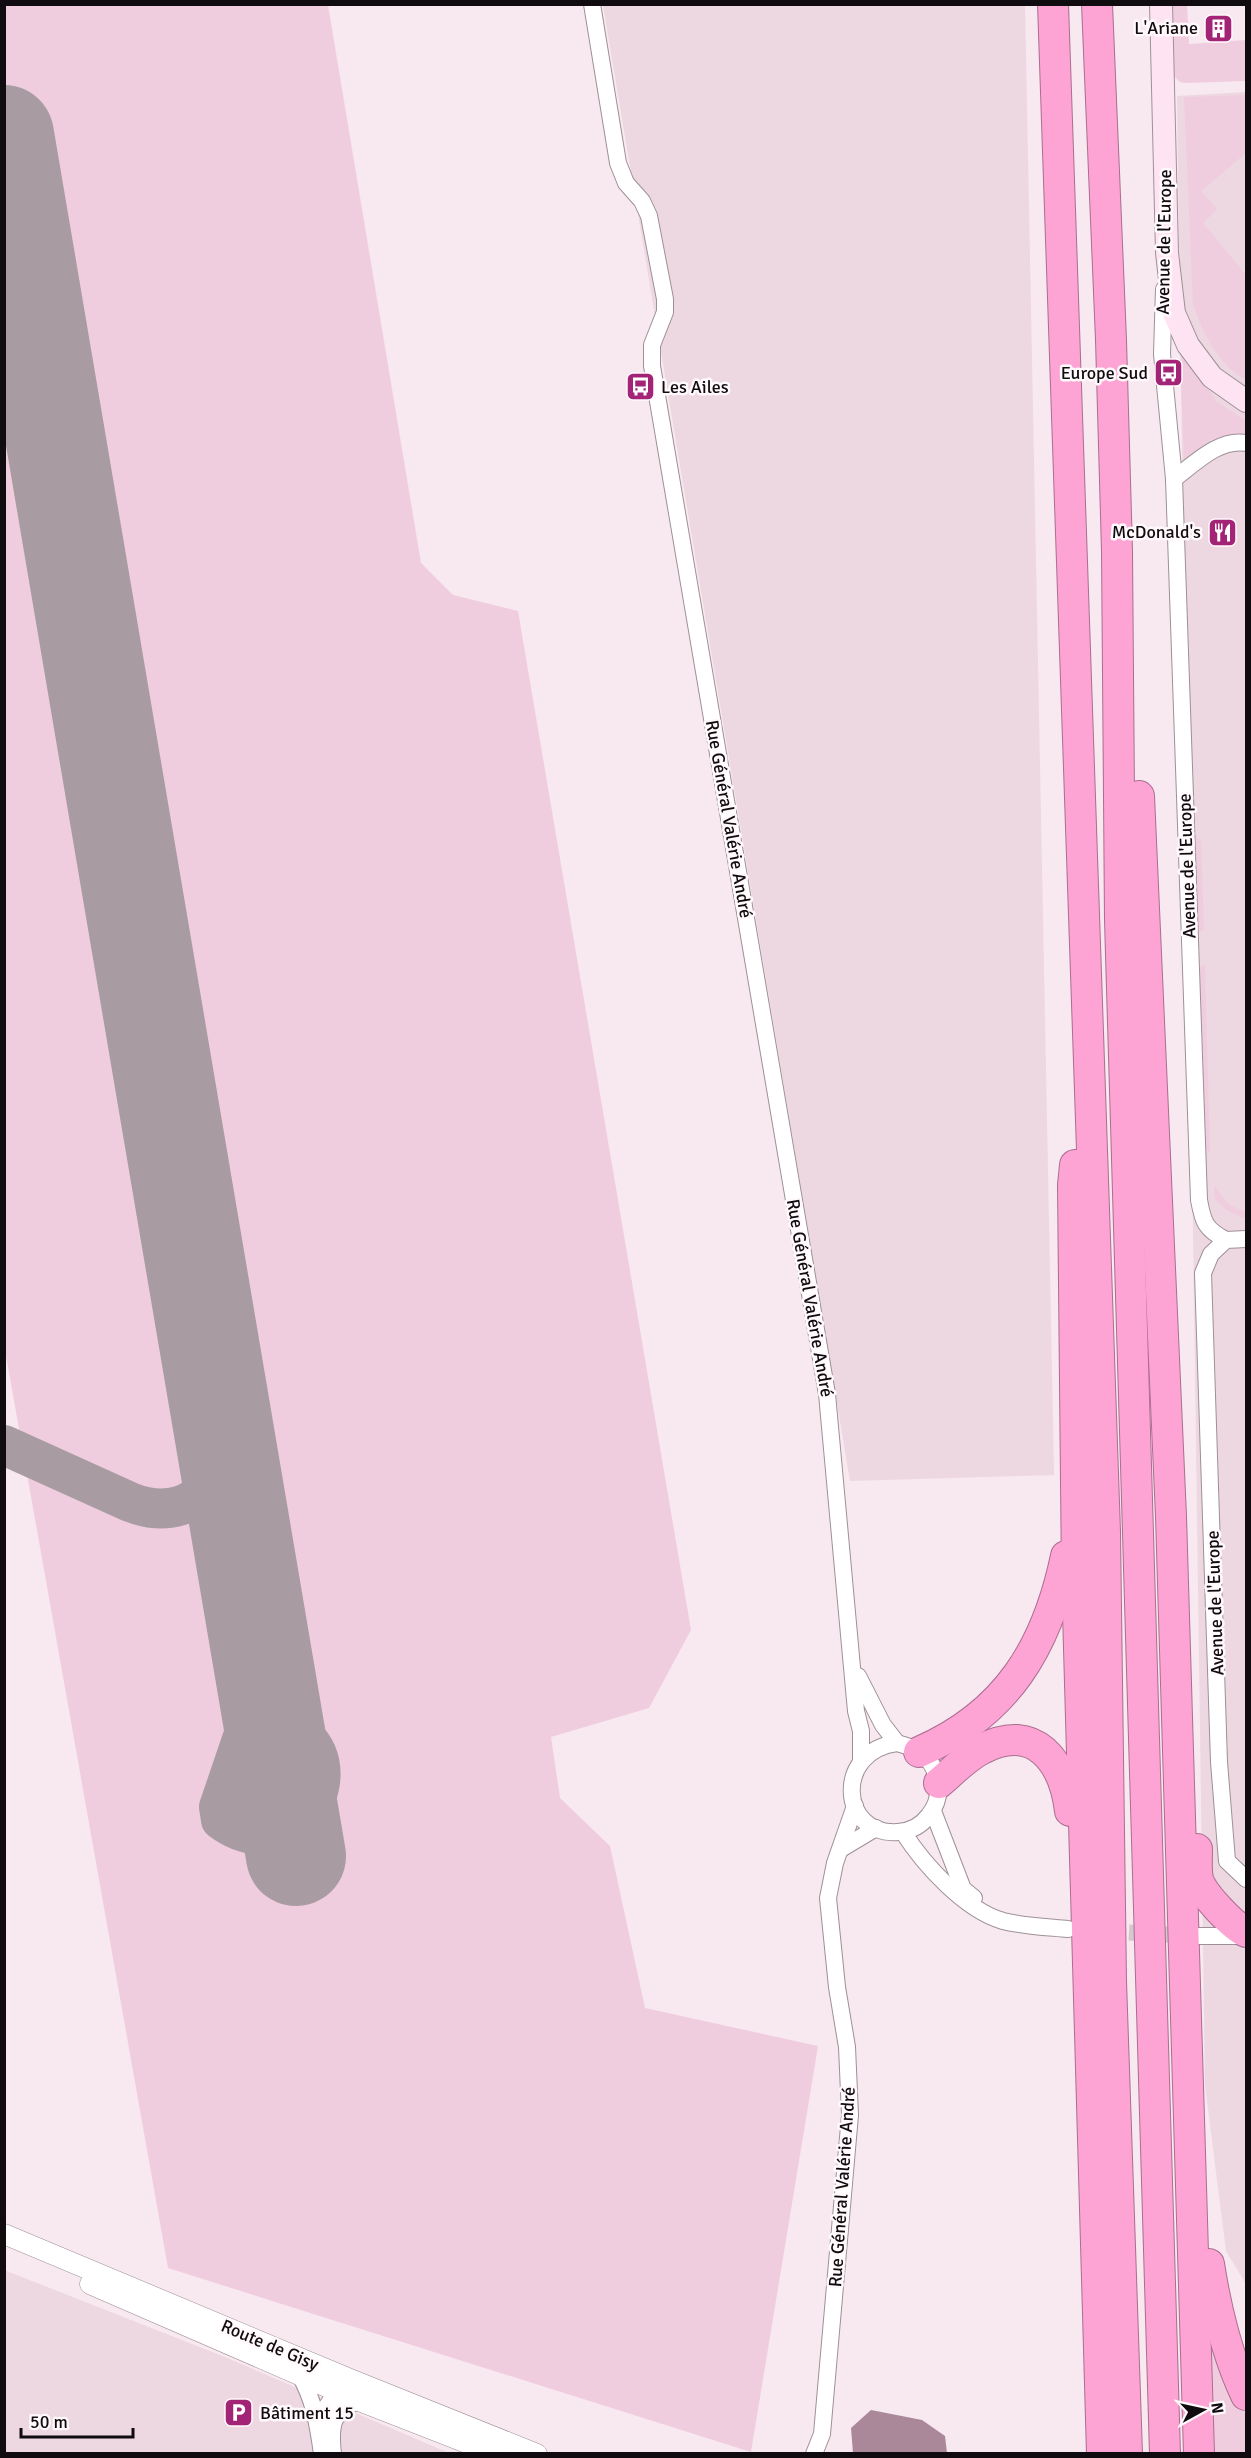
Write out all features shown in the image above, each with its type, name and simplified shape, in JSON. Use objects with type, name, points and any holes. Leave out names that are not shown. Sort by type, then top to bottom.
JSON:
[{"type":"highway","points":[[1053,4],[1105,1532],[1111,1993],[1127,2454]]},
{"type":"highway","points":[[1097,4],[1117,551],[1121,932],[1165,2454]]},
{"type":"highway","points":[[1117,551],[1130,641],[1164,1348],[1199,2454]]},
{"type":"highway","points":[[1089,1028],[1073,1185],[1076,1512],[1102,2454]]},
{"type":"highway","points":[[1164,1348],[1180,1393],[1198,1881],[1244,1938]]},
{"type":"highway","points":[[908,1747],[946,1740],[983,1715],[1016,1677],[1037,1645],[1060,1587],[1076,1512]]},
{"type":"highway","points":[[936,1797],[982,1749],[1003,1741],[1024,1741],[1034,1744],[1054,1761],[1063,1776],[1070,1807],[1087,1969]]},
{"type":"highway","points":[[1187,2085],[1213,2289],[1228,2350],[1246,2395]]},
{"type":"main road","name":"Avenue de l'Europe","points":[[1161,4],[1167,253]]},
{"type":"main road","points":[[1167,253],[1174,312],[1188,345],[1212,377],[1246,401]]},
{"type":"street","name":"Rue Général Valérie André","points":[[592,4],[618,163],[626,183],[642,201],[649,216],[665,299],[665,312],[652,345],[652,366],[827,1394],[856,1711],[861,1731],[861,1761]]},
{"type":"street","name":"Avenue de l'Europe","points":[[1167,253],[1162,354],[1174,479],[1199,1200],[1202,1221],[1214,1234],[1226,1240],[1211,1254],[1203,1273],[1222,1806],[1227,1861],[1246,1879]]},
{"type":"street","points":[[1174,479],[1210,451],[1240,442],[1246,443]]},
{"type":"street","points":[[1226,1240],[1246,1239]]},
{"type":"street","name":"Rue Général Valérie André","points":[[851,1646],[859,1679],[883,1725],[908,1747]]},
{"type":"street","points":[[936,1797],[925,1821],[903,1832],[892,1832],[876,1828],[861,1816],[855,1806],[851,1789],[854,1774],[861,1761],[878,1748],[908,1747],[933,1765],[936,1797],[963,1889],[1002,1920]]},
{"type":"street","name":"Rue Général Valérie André","points":[[814,2454],[822,2434],[850,2115],[847,2047],[837,1987],[828,1898],[835,1863],[855,1806]]},
{"type":"street","points":[[841,1849],[876,1828]]},
{"type":"street","points":[[903,1832],[912,1846],[959,1897],[1002,1920],[1068,1929]]},
{"type":"street","points":[[1198,1936],[1244,1938]]},
{"type":"street","name":"Route de Gisy","points":[[4,2234],[495,2454]]},
{"type":"street","name":"Route de Gisy","points":[[4,2248],[340,2391],[362,2393],[537,2454]]},
{"type":"street","points":[[299,2374],[310,2396],[318,2421],[322,2454]]},
{"type":"street","points":[[318,2421],[332,2397],[340,2391]]},
{"type":"street","points":[[333,2454],[331,2435],[334,2419],[362,2393]]},
{"type":"shaded area","points":[[4,5],[328,5],[421,563],[453,595],[518,611],[691,1630],[649,1708],[551,1737],[560,1798],[610,1846],[645,2008],[818,2046],[751,2452],[168,2268],[5,1350]]},
{"type":"shaded area","points":[[603,5],[1025,5],[1054,1475],[850,1481]]},
{"type":"shaded area","points":[[1169,5],[1187,5],[1189,44],[1246,40],[1246,81],[1180,82],[1173,75]]},
{"type":"shaded area","points":[[1246,92],[1246,2284],[1226,2251],[1205,2085],[1177,96]]},
{"type":"shaded area","points":[[1246,95],[1246,153],[1201,191],[1217,209],[1203,223],[1246,275],[1246,380],[1227,366],[1213,348],[1193,305],[1184,97]]},
{"type":"shaded area","points":[[1180,359],[1190,362],[1216,401],[1246,421],[1246,436],[1210,440],[1184,459]]},
{"type":"shaded area","points":[[1194,835],[1201,841],[1204,929],[1197,934]]},
{"type":"shaded area","points":[[1205,965],[1210,1153],[1204,1147],[1198,968]]},
{"type":"shaded area","points":[[1214,1185],[1227,1203],[1246,1213],[1246,1219],[1228,1211],[1215,1199]]},
{"type":"shaded area","points":[[4,2270],[225,2357],[449,2453],[5,2453]]},
{"type":"shaded area","points":[[1211,2311],[1233,2387],[1246,2416],[1246,2453],[1210,2453]]},
{"type":"shaded area","points":[[871,2410],[922,2420],[945,2436],[947,2453],[853,2453],[851,2428]]},
{"type":"taxiway","points":[[4,1445],[130,1502],[143,1506],[169,1508],[191,1501],[209,1483],[219,1458],[223,1418]]},
{"type":"taxiway","points":[[265,1672],[219,1807],[221,1820],[245,1832],[269,1834],[289,1827],[305,1814],[316,1796],[321,1775],[317,1755],[304,1736],[289,1725],[272,1717]]},
{"type":"runway","points":[[4,135],[296,1856]]},
{"type":"tunnel","points":[[1105,1931],[1190,1936]]},
{"type":"place","name":"L'Ariane","points":[[1219,28]]},
{"type":"place","name":"Europe Sud","points":[[1169,373]]},
{"type":"place","name":"Les Ailes","points":[[640,387]]},
{"type":"place","name":"McDonald's","points":[[1222,532]]},
{"type":"place","name":"Bâtiment 15","points":[[239,2413]]}]
